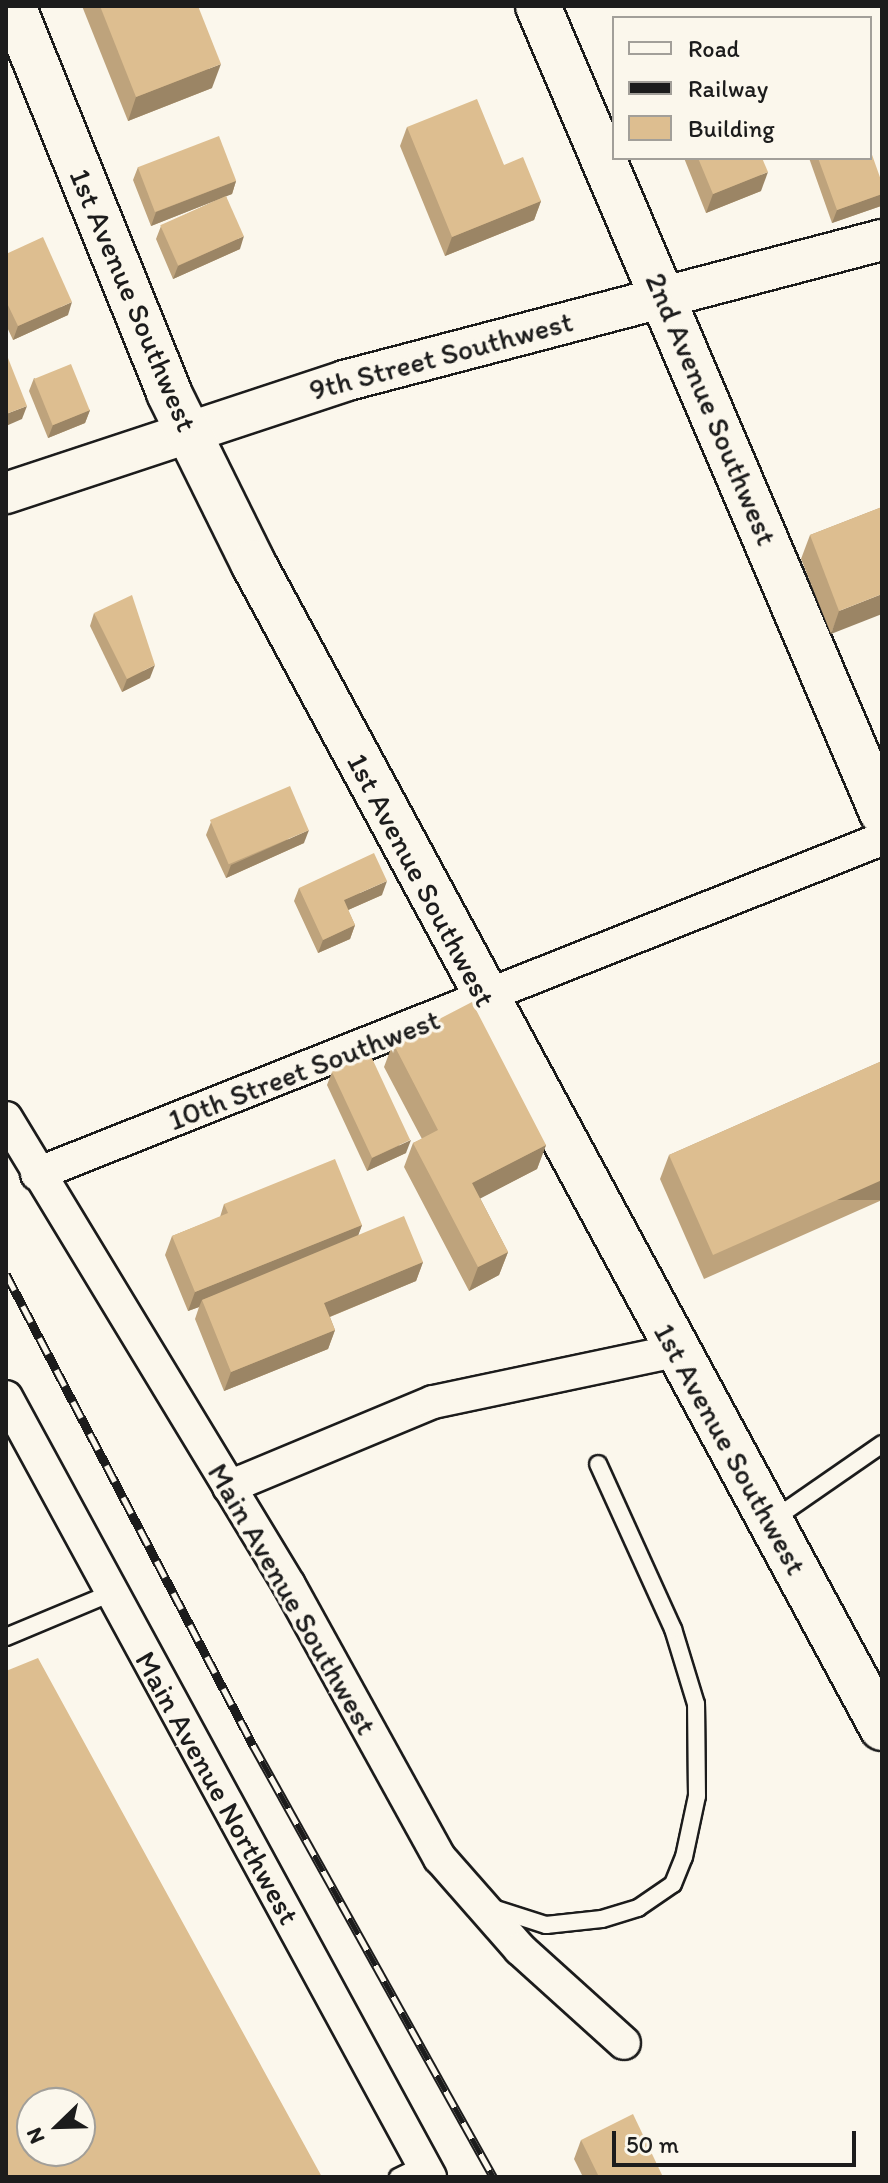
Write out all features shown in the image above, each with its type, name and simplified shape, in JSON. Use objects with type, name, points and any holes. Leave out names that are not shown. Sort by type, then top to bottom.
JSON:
[{"type":"main road","name":"1st Avenue Southwest","points":[[13,6],[186,429],[484,999],[882,1728]]},
{"type":"main road","name":"2nd Avenue Southwest","points":[[538,6],[882,813]]},
{"type":"street","name":"9th Street Southwest","points":[[6,493],[186,429],[663,295],[882,240]]},
{"type":"street","name":"10th Street Southwest","points":[[37,1174],[882,839]]},
{"type":"street","name":"Main Avenue Southwest","points":[[6,1118],[37,1174],[229,1487],[440,1858],[481,1904],[624,2043]]},
{"type":"street","points":[[229,1487],[433,1402],[676,1351]]},
{"type":"street","name":"Main Avenue Northwest","points":[[6,1397],[417,2173]]},
{"type":"lane","points":[[770,1522],[882,1444]]},
{"type":"lane","points":[[481,1904],[546,1925],[602,1919],[638,1908],[673,1884],[684,1857],[697,1796],[696,1704],[673,1629],[598,1464]]},
{"type":"lane","points":[[6,1637],[111,1593]]},
{"type":"building","points":[[100,6],[198,6],[221,64],[136,97]]},
{"type":"building","points":[[477,99],[504,165],[523,157],[541,201],[452,237],[407,127]]},
{"type":"building","points":[[219,136],[236,181],[155,212],[138,167]]},
{"type":"building","points":[[872,155],[882,183],[882,194],[837,210],[819,160],[872,160]]},
{"type":"building","points":[[699,160],[763,160],[768,172],[713,194]]},
{"type":"building","points":[[226,196],[244,236],[178,265],[160,225]]},
{"type":"building","points":[[43,237],[72,302],[18,326],[6,301],[6,254]]},
{"type":"building","points":[[6,353],[27,406],[6,414]]},
{"type":"building","points":[[71,364],[90,410],[53,425],[34,379]]},
{"type":"building","points":[[882,507],[882,594],[839,611],[810,535]]},
{"type":"building","points":[[132,595],[155,665],[127,679],[94,613]]},
{"type":"building","points":[[290,786],[309,830],[229,864],[210,820]]},
{"type":"building","points":[[374,853],[387,881],[344,900],[355,925],[323,940],[299,888]]},
{"type":"building","points":[[472,1002],[546,1145],[472,1183],[508,1252],[478,1267],[413,1143],[438,1130],[393,1043]]},
{"type":"building","points":[[370,1054],[410,1140],[372,1158],[332,1072]]},
{"type":"building","points":[[882,1061],[882,1180],[713,1255],[669,1155]]},
{"type":"building","points":[[335,1159],[362,1225],[195,1292],[172,1236],[228,1213],[224,1204]]},
{"type":"building","points":[[404,1216],[423,1262],[324,1303],[335,1330],[231,1372],[202,1300]]},
{"type":"building","points":[[38,1658],[322,2177],[6,2177],[6,1671]]},
{"type":"building","points":[[633,2114],[663,2177],[599,2177],[581,2140]]},
{"type":"railway","points":[[6,1274],[253,1745],[493,2177]]}]
